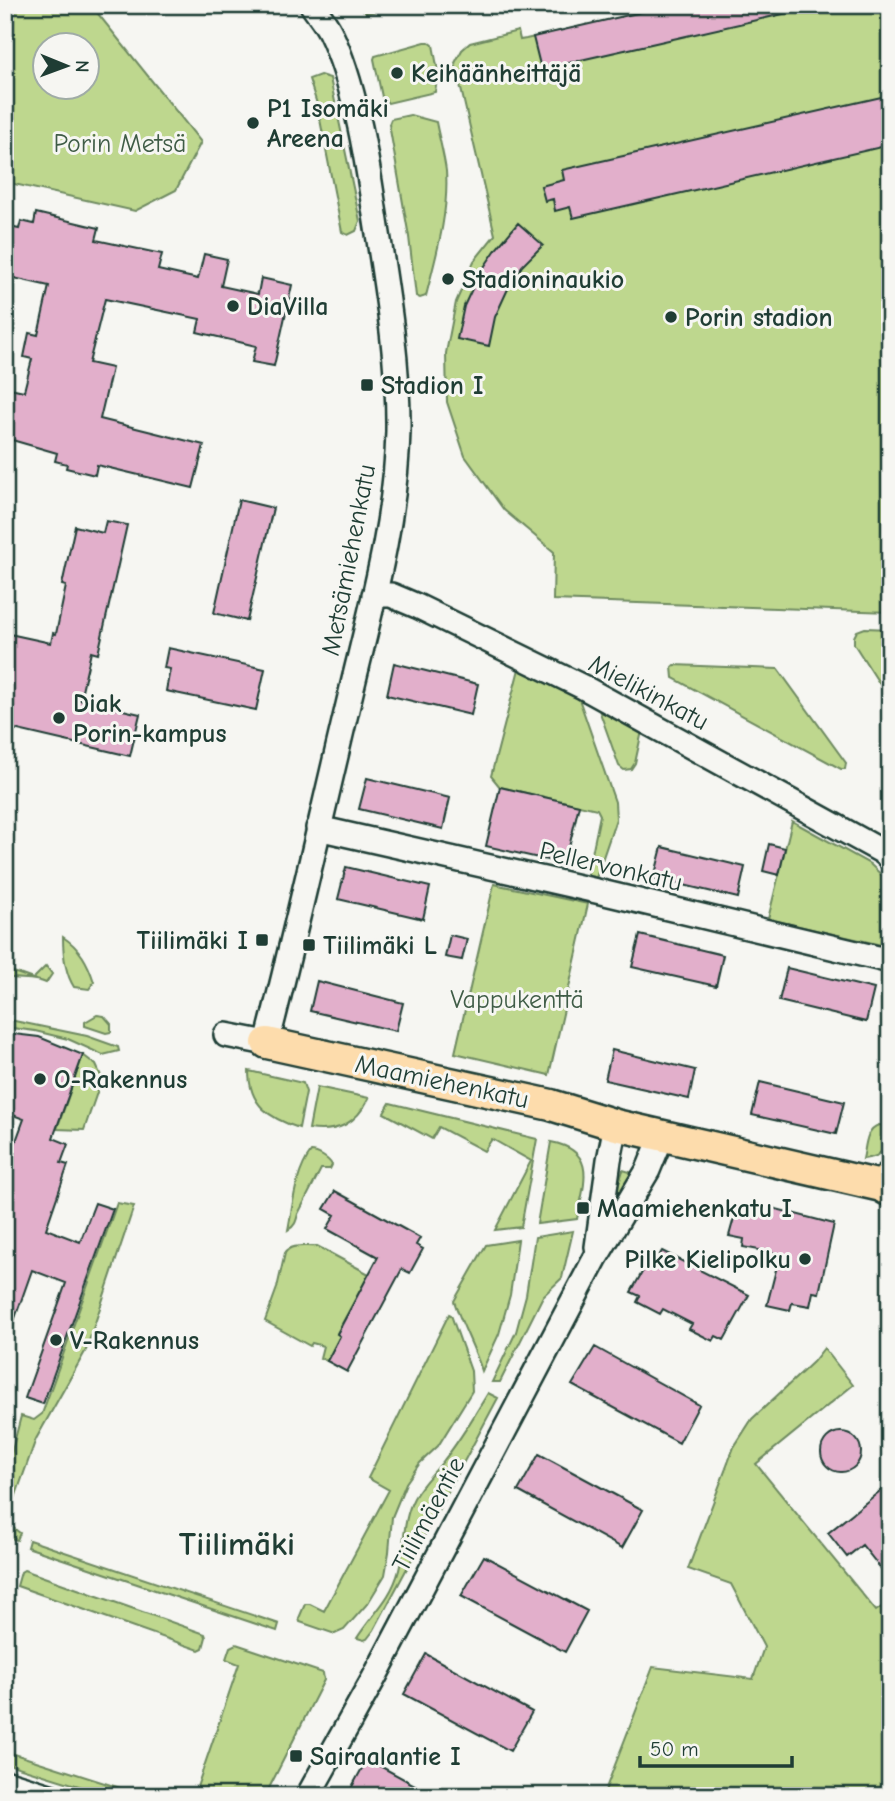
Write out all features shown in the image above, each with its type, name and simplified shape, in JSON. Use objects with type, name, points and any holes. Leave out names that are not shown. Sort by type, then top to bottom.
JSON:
[{"type":"main road","name":"Maamiehenkatu","points":[[267,1044],[551,1105],[662,1136]]},
{"type":"main road","points":[[662,1136],[889,1185]]},
{"type":"street","name":"Metsämiehenkatu","points":[[267,1044],[373,595],[390,514],[398,430],[391,329],[371,182],[342,61],[329,30],[312,5]]},
{"type":"street","name":"Mielikinkatu","points":[[373,595],[391,595],[417,606],[583,687],[871,845],[890,858]]},
{"type":"street","name":"Pellervonkatu","points":[[318,828],[890,961]]},
{"type":"street","points":[[226,1035],[267,1044]]},
{"type":"street","name":"Tiilimäentie","points":[[596,1258],[609,1160],[617,1125]]},
{"type":"street","name":"Tiilimäentie","points":[[308,1796],[374,1678],[596,1258],[648,1170],[662,1136]]},
{"type":"street","points":[[5,1782],[50,1796]]},
{"type":"green space","name":"Porin Metsä","points":[[5,5],[91,5],[201,142],[176,190],[135,211],[5,182]]},
{"type":"green space","points":[[361,5],[417,5],[366,13]]},
{"type":"green space","name":"Porin stadion","points":[[647,5],[890,5],[890,612],[553,600],[554,552],[504,510],[465,456],[447,402],[446,353],[456,302],[474,261],[495,235],[455,63],[462,50],[470,43],[518,31],[520,40],[526,39],[648,11]]},
{"type":"green space","points":[[425,42],[433,45],[438,71],[435,92],[388,103],[382,97],[375,56]]},
{"type":"green space","points":[[320,75],[330,78],[360,221],[356,231],[348,235],[342,232],[317,104],[309,79]]},
{"type":"green space","points":[[410,115],[436,122],[446,171],[446,203],[441,234],[426,296],[420,298],[416,296],[409,237],[389,124],[391,119]]},
{"type":"green space","points":[[865,628],[890,629],[890,700],[854,644],[857,631]]},
{"type":"green space","points":[[674,665],[778,669],[846,763],[845,769],[673,678]]},
{"type":"green space","points":[[519,669],[579,699],[615,802],[616,819],[596,878],[589,878],[588,873],[600,815],[597,809],[500,787],[491,776]]},
{"type":"green space","points":[[598,707],[642,731],[635,763],[631,769],[624,770],[619,766]]},
{"type":"green space","points":[[792,821],[870,864],[890,883],[890,947],[768,919]]},
{"type":"green space","name":"Vappukenttä","points":[[494,884],[588,904],[549,1075],[455,1053]]},
{"type":"green space","points":[[63,937],[79,951],[86,962],[94,982],[89,989],[74,987],[68,976]]},
{"type":"green space","points":[[46,966],[52,974],[46,983],[5,977],[5,969],[33,979]]},
{"type":"green space","points":[[97,1015],[104,1016],[111,1024],[111,1032],[85,1026],[85,1022]]},
{"type":"green space","points":[[5,1019],[87,1036],[118,1047],[119,1051],[103,1055],[68,1039],[5,1027]]},
{"type":"green space","points":[[83,1055],[96,1065],[102,1078],[84,1130],[57,1129]]},
{"type":"green space","points":[[249,1071],[303,1083],[306,1092],[299,1128],[270,1115],[263,1108],[253,1093]]},
{"type":"green space","points":[[317,1087],[369,1098],[358,1114],[345,1125],[329,1129],[309,1129]]},
{"type":"green space","points":[[390,1103],[537,1139],[521,1227],[495,1230],[531,1161],[492,1139],[484,1151],[439,1127],[432,1139],[384,1113]]},
{"type":"green space","points":[[879,1125],[890,1127],[887,1143],[876,1156],[863,1159],[869,1134]]},
{"type":"green space","points":[[551,1142],[566,1146],[576,1153],[582,1161],[584,1182],[577,1219],[537,1224]]},
{"type":"green space","points":[[311,1152],[323,1156],[332,1165],[330,1169],[321,1169],[295,1224],[288,1230],[298,1179]]},
{"type":"green space","points":[[623,1170],[631,1174],[614,1201]]},
{"type":"green space","points":[[117,1203],[134,1206],[86,1350],[36,1439],[10,1512],[7,1523],[20,1533],[17,1540],[5,1536],[5,1478],[21,1416],[34,1420],[42,1414]]},
{"type":"green space","points":[[573,1231],[562,1278],[543,1296],[500,1382],[492,1382],[516,1332],[526,1295],[535,1237]]},
{"type":"green space","points":[[518,1240],[510,1295],[499,1334],[482,1371],[454,1301],[486,1245]]},
{"type":"green space","points":[[317,1246],[369,1274],[337,1333],[340,1336],[327,1361],[320,1358],[323,1346],[312,1343],[310,1346],[265,1321],[277,1288],[285,1253],[295,1247]]},
{"type":"green space","points":[[449,1314],[471,1371],[472,1391],[438,1446],[420,1463],[406,1483],[392,1517],[385,1575],[368,1603],[344,1630],[335,1634],[300,1622],[305,1604],[324,1611],[389,1490],[368,1478]]},
{"type":"green space","points":[[824,1348],[853,1385],[756,1464],[876,1611],[890,1601],[890,1796],[603,1796],[653,1667],[753,1679],[764,1647],[731,1584],[688,1569],[734,1447],[752,1419],[813,1362]]},
{"type":"green space","points":[[488,1393],[498,1398],[374,1630],[367,1639],[357,1638],[396,1581],[407,1516],[414,1498],[456,1444]]},
{"type":"green space","points":[[29,1540],[279,1624],[277,1631],[27,1547]]},
{"type":"green space","points":[[24,1570],[205,1634],[203,1648],[199,1650],[17,1586]]},
{"type":"green space","points":[[236,1644],[323,1673],[324,1680],[265,1796],[194,1796],[239,1664],[226,1659],[230,1647]]},
{"type":"green space","points":[[5,1751],[145,1796],[111,1796],[5,1763]]},
{"type":"building","points":[[672,5],[791,5],[792,12],[541,69],[533,37]]},
{"type":"building","points":[[890,95],[890,145],[573,218],[570,207],[555,211],[553,199],[545,201],[541,186],[564,180],[562,170]]},
{"type":"building","points":[[36,213],[99,228],[96,240],[162,254],[158,270],[198,279],[204,254],[227,259],[221,286],[258,294],[261,278],[292,285],[274,366],[252,362],[256,346],[197,332],[200,319],[105,299],[89,363],[112,368],[100,419],[204,445],[193,488],[97,465],[95,475],[66,468],[67,464],[55,461],[57,453],[5,438],[5,387],[24,391],[32,359],[24,357],[29,333],[38,335],[49,286],[5,276],[5,226],[19,229],[21,221],[34,224]]},
{"type":"building","points":[[518,223],[543,245],[522,266],[507,291],[495,317],[489,346],[457,339],[464,306],[478,276]]},
{"type":"building","points":[[239,500],[273,508],[247,621],[214,613]]},
{"type":"building","points":[[106,521],[127,525],[98,654],[91,652],[80,700],[140,714],[130,756],[5,727],[5,633],[51,643],[53,633],[56,634],[66,586],[62,585],[75,526],[103,533]]},
{"type":"building","points":[[168,648],[265,669],[256,710],[166,691],[170,669],[164,668]]},
{"type":"building","points":[[394,663],[478,684],[471,715],[387,695]]},
{"type":"building","points":[[367,778],[450,798],[443,829],[359,809]]},
{"type":"building","points":[[500,787],[579,805],[565,864],[486,846]]},
{"type":"building","points":[[769,844],[785,848],[779,875],[763,871]]},
{"type":"building","points":[[662,847],[745,867],[738,898],[654,878]]},
{"type":"building","points":[[346,867],[430,887],[423,919],[338,899]]},
{"type":"building","points":[[450,935],[467,939],[462,960],[445,957]]},
{"type":"building","points":[[640,935],[723,955],[716,986],[632,967]]},
{"type":"building","points":[[787,968],[874,989],[866,1022],[779,1001]]},
{"type":"building","points":[[317,981],[403,1003],[396,1031],[310,1011]]},
{"type":"building","points":[[5,1033],[39,1037],[83,1055],[53,1138],[68,1144],[61,1163],[68,1165],[46,1229],[80,1242],[95,1203],[113,1209],[43,1404],[25,1398],[66,1283],[32,1270],[8,1338],[5,1337],[5,1171],[24,1119],[5,1112]]},
{"type":"building","points":[[612,1050],[695,1070],[689,1099],[605,1080]]},
{"type":"building","points":[[760,1082],[844,1102],[836,1134],[752,1115]]},
{"type":"building","points":[[335,1191],[420,1238],[416,1245],[423,1249],[410,1273],[402,1269],[347,1372],[327,1361],[340,1336],[337,1334],[378,1257],[327,1229],[335,1215],[324,1209]]},
{"type":"building","name":"Pilke Kielipolku","points":[[753,1203],[834,1224],[819,1293],[813,1292],[810,1306],[792,1303],[790,1310],[767,1305],[780,1254],[743,1247],[744,1239],[729,1236],[737,1207],[751,1210]]},
{"type":"building","points":[[662,1251],[749,1295],[724,1340],[716,1336],[713,1341],[689,1329],[692,1324],[663,1309],[660,1314],[637,1302],[640,1296],[631,1292],[653,1253],[659,1256]]},
{"type":"building","points":[[595,1347],[699,1405],[679,1443],[572,1385]]},
{"type":"building","points":[[841,1432],[855,1438],[861,1452],[855,1466],[841,1472],[827,1466],[821,1452],[827,1438]]},
{"type":"building","points":[[539,1454],[643,1510],[622,1548],[518,1491]]},
{"type":"building","points":[[890,1483],[890,1580],[862,1545],[847,1557],[828,1533]]},
{"type":"building","points":[[484,1556],[587,1611],[565,1652],[461,1596]]},
{"type":"building","points":[[426,1654],[532,1712],[510,1751],[404,1694]]},
{"type":"building","points":[[367,1759],[435,1796],[347,1796]]},
{"type":"place","name":"Keihäänheittäjä","points":[[397,73]]},
{"type":"place","name":"P1 Isomäki Areena","points":[[253,123]]},
{"type":"place","name":"Stadioninaukio","points":[[448,279]]},
{"type":"place","name":"DiaVilla","points":[[233,306]]},
{"type":"place","name":"Porin stadion","points":[[671,317]]},
{"type":"place","name":"Stadion I","points":[[367,385]]},
{"type":"place","name":"Diak Porin-kampus","points":[[59,718]]},
{"type":"place","name":"Tiilimäki I","points":[[262,940]]},
{"type":"place","name":"Tiilimäki L","points":[[309,945]]},
{"type":"place","name":"O-Rakennus","points":[[40,1079]]},
{"type":"place","name":"Maamiehenkatu I","points":[[583,1208]]},
{"type":"place","name":"Pilke Kielipolku","points":[[805,1259]]},
{"type":"place","name":"V-Rakennus","points":[[56,1340]]},
{"type":"place","name":"Sairaalantie I","points":[[296,1756]]},
{"type":"district","name":"Tiilimäki","points":[[237,1543]]}]
